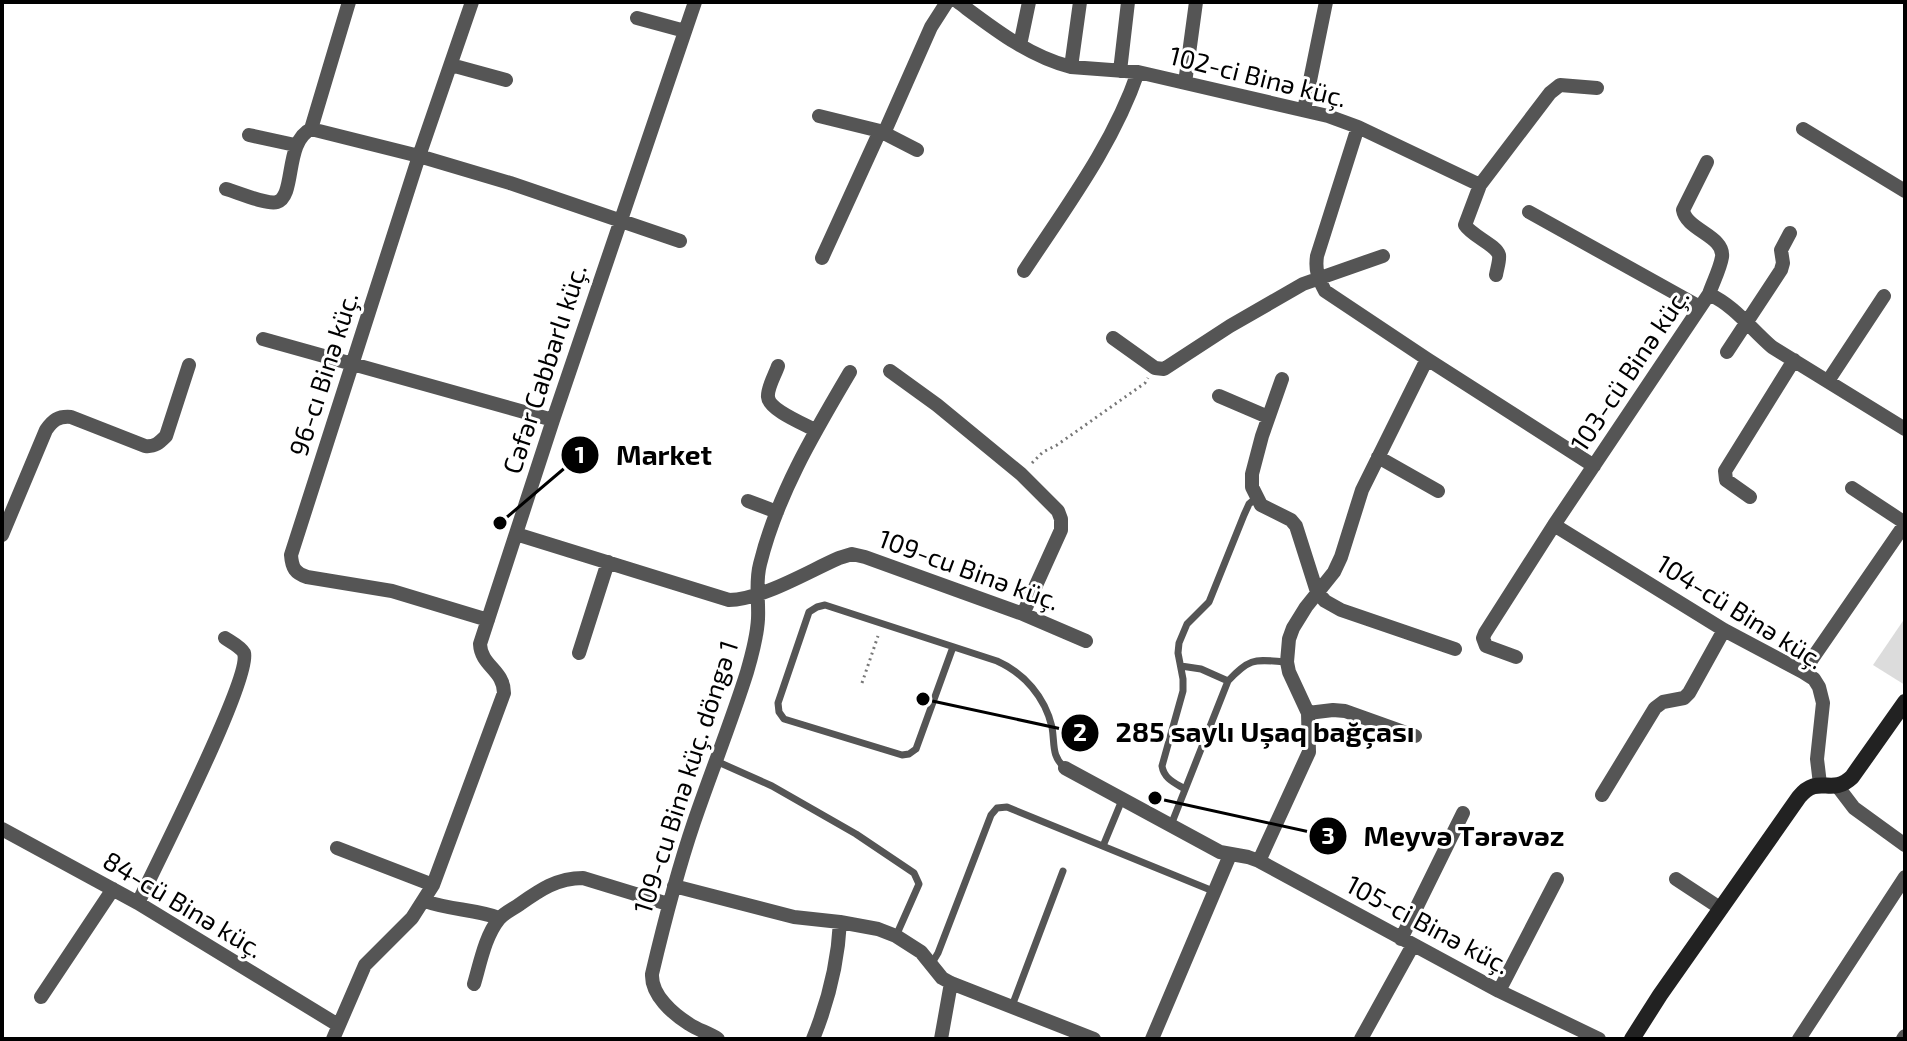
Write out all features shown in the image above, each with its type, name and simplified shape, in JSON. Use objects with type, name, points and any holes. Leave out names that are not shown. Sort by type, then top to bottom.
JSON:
[{"type":"street","points":[[311,129],[349,2]]},
{"type":"street","name":"96-cı Binə küç.","points":[[472,2],[419,156],[291,555],[297,573],[307,577],[392,591],[488,620]]},
{"type":"street","name":"Cəfər Cabbarlı küç.","points":[[335,1032],[365,965],[399,933],[425,901],[433,885],[504,693],[501,676],[482,657],[480,644],[695,2]]},
{"type":"street","points":[[880,131],[885,131],[931,27],[947,2]]},
{"type":"street","name":"102-ci Binə küç.","points":[[958,2],[1020,45],[1071,67],[1138,72],[1304,110],[1358,127],[1317,256],[1318,278]]},
{"type":"street","points":[[1020,45],[1029,2]]},
{"type":"street","points":[[1071,67],[1080,2]]},
{"type":"street","points":[[1120,71],[1128,2]]},
{"type":"street","points":[[1185,83],[1196,2]]},
{"type":"street","points":[[1304,110],[1326,2]]},
{"type":"street","points":[[637,18],[685,31]]},
{"type":"street","points":[[451,65],[506,80]]},
{"type":"street","points":[[1024,271],[1114,130],[1138,72]]},
{"type":"street","points":[[1496,275],[1499,256],[1496,250],[1465,225],[1480,185],[1550,93],[1560,85],[1597,88]]},
{"type":"street","points":[[819,116],[880,131],[917,150]]},
{"type":"street","points":[[1358,127],[1480,185]]},
{"type":"street","points":[[226,189],[278,202],[287,187],[295,145],[304,132],[311,129],[510,183],[680,241]]},
{"type":"street","points":[[1803,129],[1905,191]]},
{"type":"street","points":[[822,258],[880,131]]},
{"type":"street","points":[[249,135],[295,145]]},
{"type":"street","points":[[1707,162],[1683,215],[1718,243],[1722,250],[1709,294]]},
{"type":"street","points":[[1529,212],[1700,307]]},
{"type":"street","points":[[1727,352],[1781,270],[1781,250],[1790,233]]},
{"type":"street","points":[[1113,338],[1155,368],[1164,369],[1303,284],[1383,256]]},
{"type":"street","points":[[1318,278],[1325,291],[1335,299],[1594,466]]},
{"type":"street","name":"103-cü Binə küç.","points":[[1516,657],[1486,646],[1485,633],[1709,294],[1734,309],[1772,347],[1905,429]]},
{"type":"street","points":[[1828,381],[1884,296]]},
{"type":"street","points":[[263,339],[553,420]]},
{"type":"street","points":[[1259,861],[1309,752],[1308,713],[1287,662],[1289,639],[1317,592],[1334,572],[1362,490],[1427,359]]},
{"type":"street","points":[[1750,497],[1726,480],[1725,471],[1794,360]]},
{"type":"street","points":[[2,535],[52,421],[71,417],[153,447],[166,436],[189,365]]},
{"type":"street","points":[[778,366],[768,392],[772,407],[815,430]]},
{"type":"street","points":[[890,371],[1021,474],[1058,511],[1061,530],[1023,614]]},
{"type":"street","name":"109-cu Binə küç. döngə 1","points":[[718,1039],[677,1015],[658,995],[652,983],[652,974],[668,904],[756,638],[760,563],[777,512],[815,430],[850,372]]},
{"type":"street","points":[[1282,379],[1252,474],[1256,498],[1261,505],[1291,520],[1296,526],[1317,592],[1325,601],[1341,610],[1455,649]]},
{"type":"street","points":[[1219,396],[1268,417]]},
{"type":"street","points":[[1378,457],[1438,491]]},
{"type":"street","points":[[1803,672],[1905,523],[1852,488]]},
{"type":"street","points":[[2,492],[17,498]]},
{"type":"street","points":[[748,501],[777,512]]},
{"type":"street","name":"104-cü Binə küç.","points":[[1554,525],[1724,630],[1814,679],[1823,703],[1817,759],[1820,784]]},
{"type":"street","name":"109-cu Binə küç.","points":[[516,534],[729,600],[758,595],[852,554],[1023,614],[1086,641]]},
{"type":"street","points":[[579,653],[608,562]]},
{"type":"street","points":[[1602,795],[1655,708],[1663,702],[1684,698],[1689,693],[1724,630]]},
{"type":"street","points":[[138,903],[237,688],[245,655],[242,649],[225,638]]},
{"type":"street","points":[[1838,787],[1852,777],[1905,702]]},
{"type":"street","points":[[1308,713],[1345,711],[1415,736]]},
{"type":"street","name":"105-ci Binə küç.","points":[[1065,768],[1220,852],[1259,861],[1499,991],[1599,1039]]},
{"type":"street","points":[[1632,1039],[1805,789],[1820,784],[1838,787],[1854,808],[1905,845]]},
{"type":"street","points":[[1361,1039],[1463,813]]},
{"type":"street","name":"84-cü Binə küç.","points":[[2,829],[138,903],[335,1032]]},
{"type":"street","points":[[337,848],[433,885]]},
{"type":"street","points":[[1152,1039],[1230,855]]},
{"type":"street","points":[[1799,1039],[1905,877]]},
{"type":"street","points":[[474,984],[499,918],[555,882],[583,878],[668,904]]},
{"type":"street","points":[[1499,991],[1557,879]]},
{"type":"street","points":[[1676,879],[1720,908]]},
{"type":"street","points":[[674,886],[794,917],[878,929],[921,952],[942,978],[951,983],[1094,1039]]},
{"type":"street","points":[[41,997],[113,889]]},
{"type":"street","points":[[425,901],[499,918]]},
{"type":"street","points":[[813,1039],[836,959],[840,922]]},
{"type":"street","points":[[941,1039],[951,983]]},
{"type":"lane","points":[[1185,789],[1163,774],[1162,766],[1183,691],[1179,643],[1187,624],[1209,602],[1244,515],[1256,498]]},
{"type":"lane","points":[[953,647],[916,749],[909,754],[902,755],[784,719],[779,712],[778,703],[809,612],[825,605],[997,661],[1012,668],[1036,692],[1044,705],[1055,755],[1065,768]]},
{"type":"lane","points":[[1170,826],[1228,681],[1250,661],[1287,662]]},
{"type":"lane","points":[[1181,666],[1201,669],[1228,681]]},
{"type":"lane","points":[[716,761],[772,786],[856,834],[914,873],[919,884],[896,936]]},
{"type":"lane","points":[[1103,846],[1122,800]]},
{"type":"lane","points":[[932,963],[991,815],[997,808],[1007,807],[1213,891]]},
{"type":"lane","points":[[1012,1006],[1063,871]]},
{"type":"path","points":[[1021,474],[1043,452],[1145,383],[1155,368]]},
{"type":"path","points":[[862,683],[882,624]]},
{"type":"shaded area","points":[[1905,618],[1905,685],[1873,665]]},
{"type":"place","name":"Market","points":[[500,523]]},
{"type":"place","name":"285 saylı Uşaq bağçası","points":[[923,699]]},
{"type":"place","name":"Meyvə Tərəvəz","points":[[1155,798]]}]
